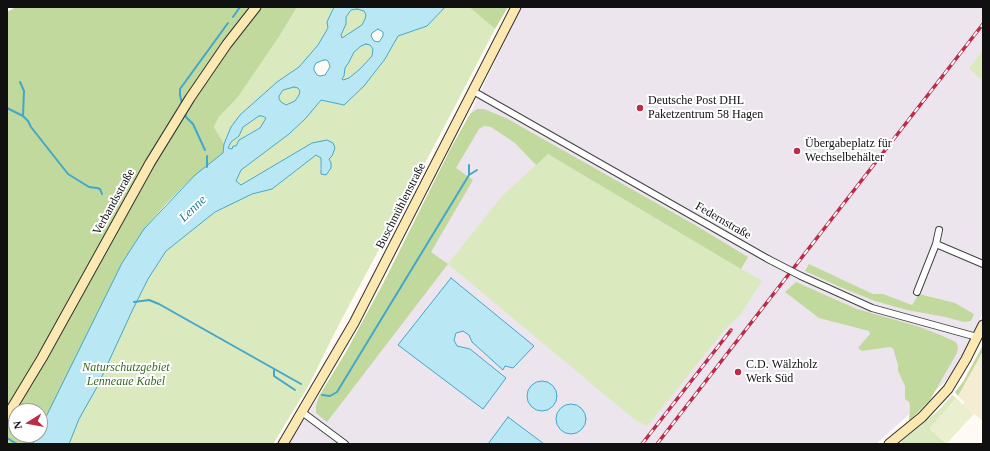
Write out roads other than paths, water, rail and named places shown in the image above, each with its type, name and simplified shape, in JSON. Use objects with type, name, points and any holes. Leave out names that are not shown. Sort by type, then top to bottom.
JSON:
[{"type":"street","name":"Verbandsstraße","points":[[7,416],[42,358],[139,181],[179,114],[227,44],[256,7]]},
{"type":"street","name":"Buschmühlenstraße","points":[[283,444],[354,323],[516,7]]},
{"type":"street","name":"Federnstraße","points":[[473,91],[768,259],[801,276],[872,308],[977,337]]},
{"type":"street","points":[[917,292],[936,244],[939,230]]},
{"type":"street","points":[[936,244],[983,264]]},
{"type":"street","points":[[890,444],[922,417],[948,389],[966,359],[983,325]]},
{"type":"street","points":[[302,412],[345,444]]},
{"type":"water","name":"Lenne","points":[[334,7],[445,7],[427,26],[398,36],[385,59],[364,86],[344,105],[321,100],[306,118],[289,134],[241,170],[236,181],[241,185],[312,143],[327,140],[333,143],[335,148],[329,159],[331,168],[326,175],[321,174],[321,158],[316,155],[272,189],[252,194],[215,212],[166,251],[148,279],[97,387],[79,419],[69,444],[33,444],[48,443],[48,413],[122,263],[144,229],[195,175],[223,153],[224,144],[231,127],[240,115],[277,82],[299,67],[318,45],[328,28],[327,22]],"holes":[[[357,9],[364,11],[366,15],[362,25],[342,38],[341,35],[346,24],[346,17],[351,10]],[[378,29],[383,32],[383,36],[379,42],[374,41],[371,36],[372,33]],[[366,44],[370,45],[373,49],[372,56],[360,69],[349,78],[343,80],[345,68],[354,52]],[[327,60],[330,67],[325,75],[317,75],[314,67],[316,63]],[[294,87],[298,88],[300,91],[295,101],[286,105],[279,99],[279,96],[283,90]],[[259,116],[266,118],[260,128],[239,140],[236,146],[233,146],[232,149],[228,148],[231,142],[239,136],[243,127]]]},
{"type":"water","points":[[451,278],[534,346],[513,368],[505,366],[503,370],[472,342],[469,335],[463,331],[456,333],[454,340],[457,346],[470,349],[506,378],[483,409],[398,345]]},
{"type":"water","points":[[542,381],[553,385],[557,396],[553,407],[542,411],[531,407],[527,396],[531,385]]},
{"type":"water","points":[[571,404],[582,408],[586,419],[582,430],[571,434],[560,430],[556,419],[560,408]]},
{"type":"water","points":[[508,417],[544,444],[488,444]]},
{"type":"waterway","points":[[233,17],[240,7]]},
{"type":"waterway","points":[[182,104],[180,89],[228,23]]},
{"type":"waterway","points":[[20,82],[24,91],[23,116]]},
{"type":"waterway","points":[[7,108],[23,116],[28,121],[31,127],[68,174],[89,187],[100,189],[102,194]]},
{"type":"waterway","points":[[185,112],[186,117],[193,124],[205,150]]},
{"type":"waterway","points":[[207,156],[207,167]]},
{"type":"waterway","points":[[322,395],[330,396],[337,392],[469,175],[469,165]]},
{"type":"waterway","points":[[469,175],[477,170]]},
{"type":"waterway","points":[[134,302],[149,300],[159,304],[301,384]]},
{"type":"waterway","points":[[274,369],[274,376],[295,390]]},
{"type":"waterway","points":[[7,438],[17,444]]},
{"type":"railway","points":[[657,444],[983,24]]},
{"type":"railway","points":[[642,444],[731,330]]},
{"type":"place","name":"Deutsche Post DHL Paketzentrum 58 Hagen","points":[[640,108]]},
{"type":"place","name":"Übergabeplatz für Wechselbehälter","points":[[797,151]]},
{"type":"place","name":"C.D. Wälzholz Werk Süd","points":[[738,372]]},
{"type":"park label","name":"Naturschutzgebiet Lenneaue Kabel","points":[[126,375]]}]
